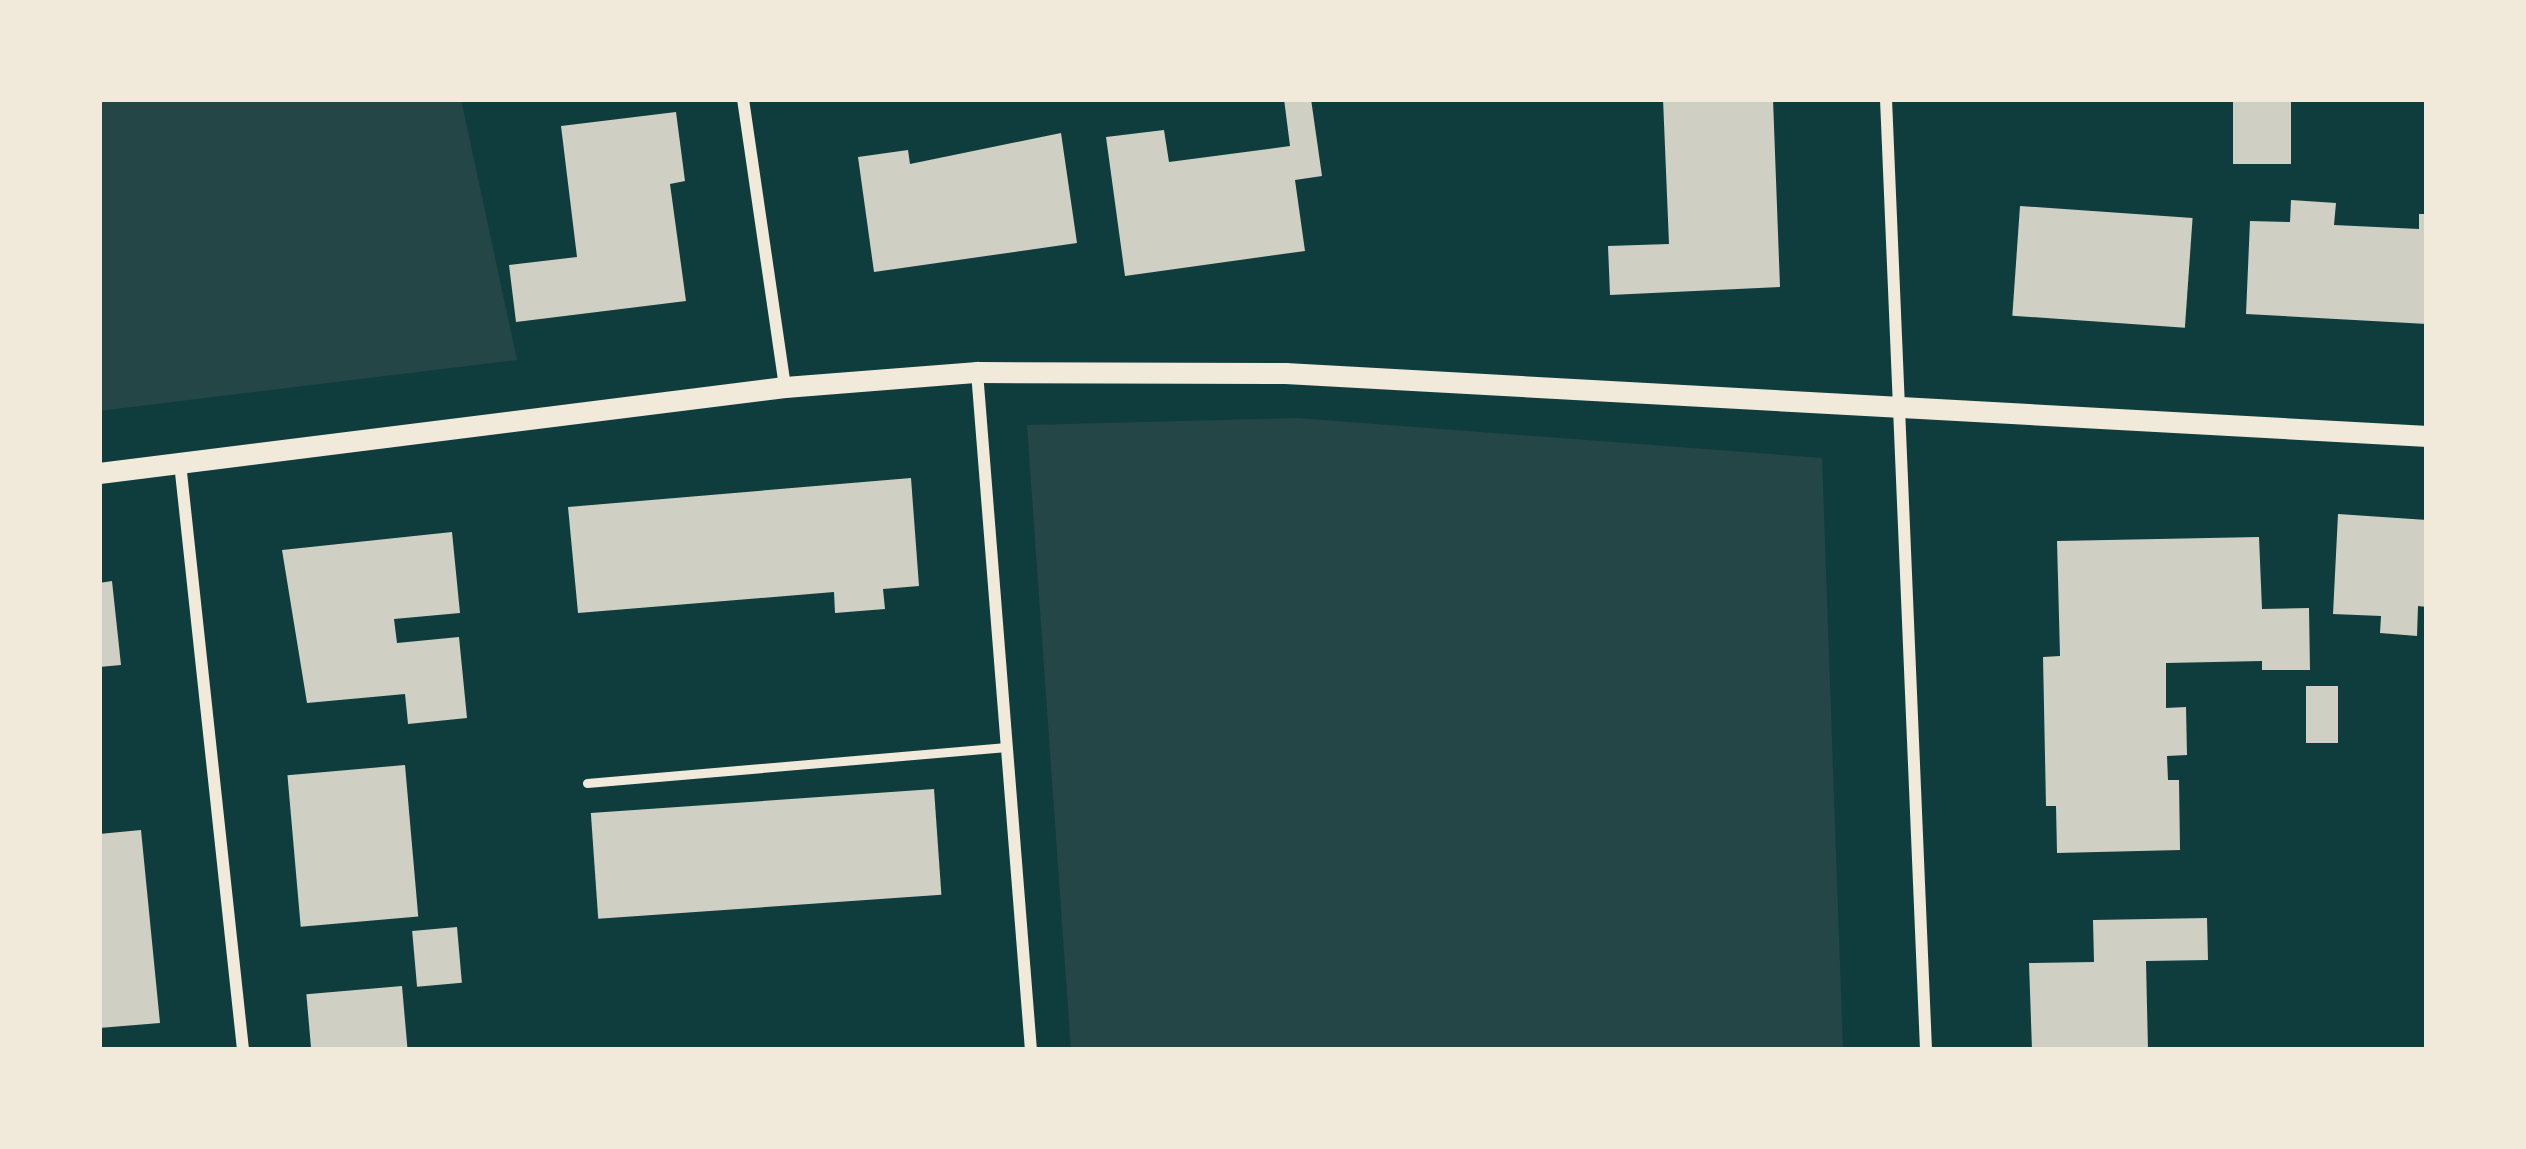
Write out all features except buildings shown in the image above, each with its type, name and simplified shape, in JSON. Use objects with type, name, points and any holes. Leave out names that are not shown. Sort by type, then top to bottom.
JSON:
[{"type":"street","points":[[743,99],[785,387]]},
{"type":"street","points":[[1886,99],[1927,1050]]},
{"type":"street","points":[[977,372],[1031,1050]]},
{"type":"street","points":[[99,473],[785,387],[977,372],[1285,373],[1903,411],[2427,436]]},
{"type":"street","points":[[180,463],[243,1050]]},
{"type":"lane","points":[[586,783],[1006,747]]},
{"type":"shaded area","points":[[99,99],[461,99],[517,360],[99,411]]},
{"type":"shaded area","points":[[1297,418],[1822,458],[1843,1050],[1071,1050],[1027,425]]}]
